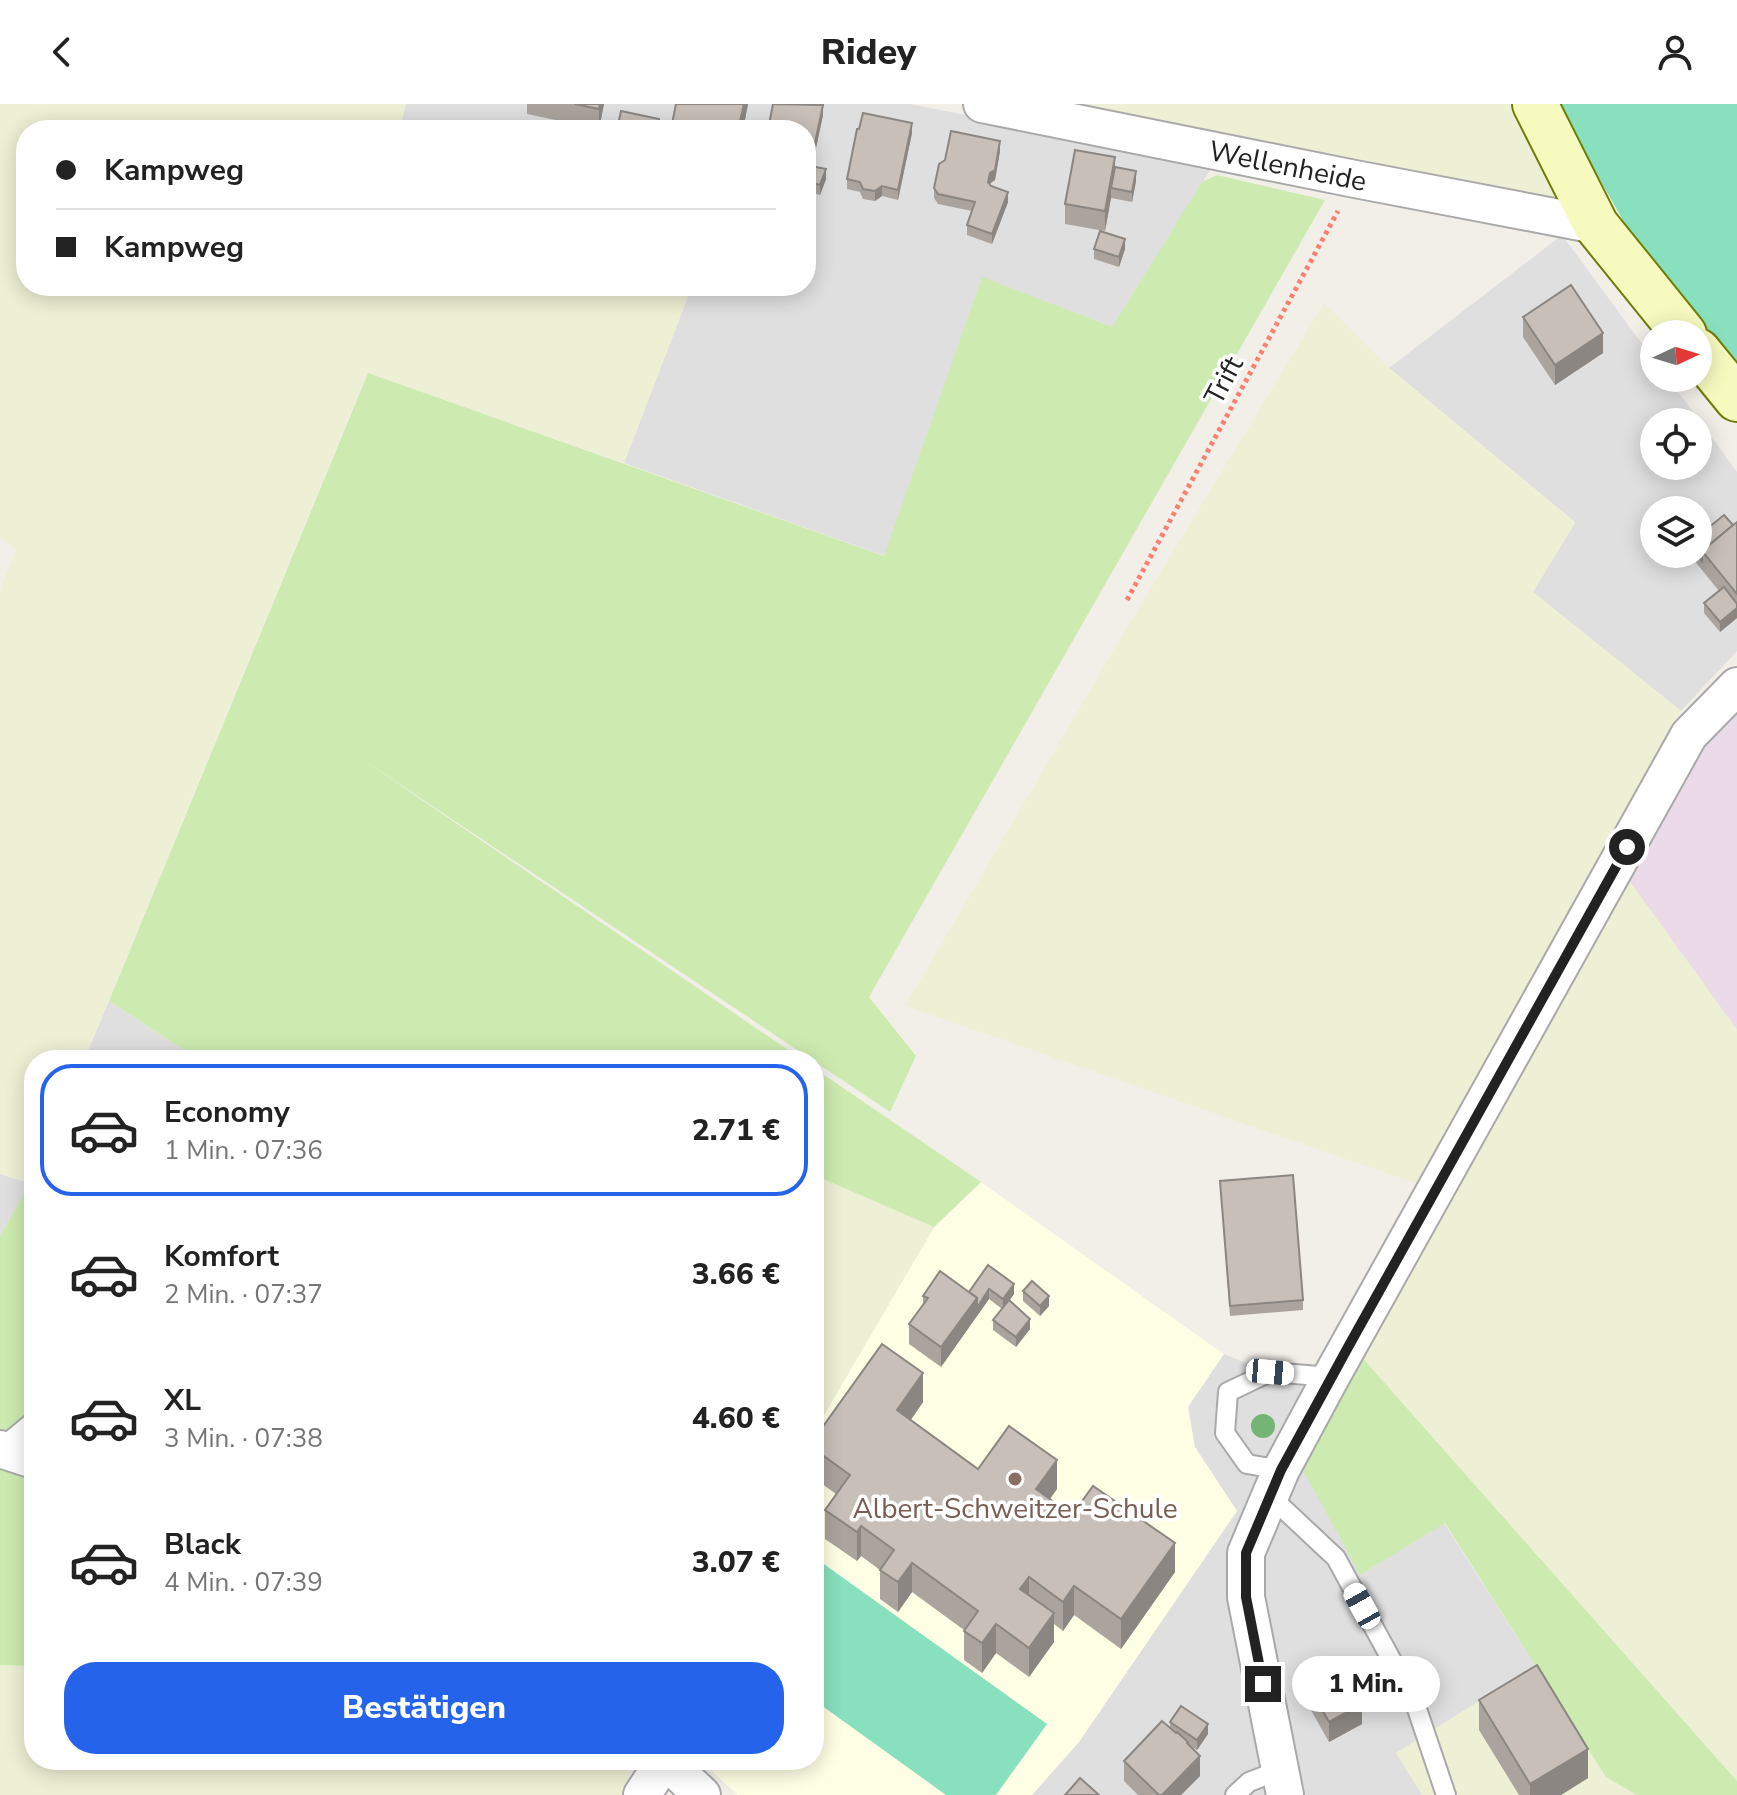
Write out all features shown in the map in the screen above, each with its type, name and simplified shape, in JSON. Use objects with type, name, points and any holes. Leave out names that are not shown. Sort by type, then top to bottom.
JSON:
[{"type":"main road","points":[[1535,104],[1596,225],[1673,320]]},
{"type":"main road","points":[[1712,368],[1737,399]]},
{"type":"street","name":"Wellenheide","points":[[982,104],[1596,225]]},
{"type":"street","points":[[1282,1783],[1246,1597],[1246,1553],[1276,1484],[1331,1377],[1689,735],[1737,686]]},
{"type":"street","points":[[0,1449],[24,1457]]},
{"type":"street","points":[[642,1795],[658,1770]]},
{"type":"street","points":[[676,1770],[702,1795]]},
{"type":"lane","points":[[1331,1377],[1270,1372],[1228,1392],[1225,1433],[1247,1464],[1276,1484],[1336,1558],[1415,1703],[1446,1795]]},
{"type":"lane","points":[[0,1449],[24,1429]]},
{"type":"lane","points":[[1235,1795],[1249,1782],[1282,1783]]},
{"type":"path","name":"Trift","points":[[1127,600],[1355,179]]},
{"type":"shaded area","points":[[0,104],[406,104],[402,120],[16,120],[16,296],[688,296],[624,463],[367,373],[88,1050],[24,1050],[24,1181],[0,1174],[0,589],[17,549],[0,539]]},
{"type":"shaded area","points":[[406,104],[910,104],[1214,164],[1112,327],[982,278],[885,556],[624,463],[688,296],[816,296],[816,120],[402,120]]},
{"type":"shaded area","points":[[1076,104],[1513,104],[1561,202]]},
{"type":"shaded area","points":[[1562,235],[1640,341],[1640,392],[1678,392],[1690,408],[1640,408],[1640,480],[1712,480],[1712,438],[1737,472],[1737,651],[1681,711],[1532,592],[1575,522],[1389,368]]},
{"type":"shaded area","points":[[1324,303],[1389,368],[1575,523],[1533,592],[1681,711],[1423,1186],[905,1006],[1120,639]]},
{"type":"shaded area","points":[[1737,709],[1737,1030],[1623,875],[1694,750]]},
{"type":"shaded area","points":[[1630,882],[1737,1030],[1737,1781],[1359,1354]]},
{"type":"shaded area","points":[[109,1001],[184,1050],[88,1050]]},
{"type":"shaded area","points":[[0,1174],[24,1181],[24,1194],[0,1236]]},
{"type":"shaded area","points":[[824,1179],[934,1227],[824,1415]]},
{"type":"shaded area","points":[[981,1182],[1224,1354],[1334,1400],[1361,1574],[1444,1523],[1606,1776],[1637,1795],[737,1795],[711,1770],[824,1770],[824,1415],[934,1227]]},
{"type":"shaded area","name":"Albert-Schweitzer-Schule","points":[[981,1182],[1224,1354],[1188,1407],[1195,1447],[1237,1511],[1079,1742],[1032,1795],[737,1795],[711,1770],[824,1770],[824,1415],[934,1227]]},
{"type":"shaded area","points":[[0,1665],[24,1666],[24,1770],[628,1770],[622,1795],[0,1795]]},
{"type":"shaded area","points":[[1537,1665],[1606,1776],[1637,1795],[1422,1795],[1396,1753]]},
{"type":"green space","points":[[1557,104],[1737,104],[1737,368],[1712,337],[1712,320],[1698,320],[1637,245]]},
{"type":"green space","points":[[1217,175],[1325,200],[869,997],[916,1056],[890,1112],[824,1068],[824,1050],[797,1050],[356,755],[788,1050],[184,1050],[109,1001],[368,373],[884,556],[982,277],[1112,327],[1202,182]]},
{"type":"green space","points":[[824,1075],[981,1182],[934,1227],[824,1179]]},
{"type":"green space","points":[[24,1194],[24,1441],[0,1433],[0,1236]]},
{"type":"green space","points":[[1359,1354],[1737,1781],[1737,1795],[1637,1795],[1606,1777],[1445,1523],[1360,1575],[1302,1468]]},
{"type":"green space","points":[[0,1468],[24,1475],[24,1666],[0,1665]]},
{"type":"green space","points":[[824,1564],[1047,1724],[996,1795],[946,1795],[824,1707]]},
{"type":"building","points":[[575,104],[600,104],[599,109]]},
{"type":"building","points":[[676,104],[744,104],[740,120],[673,120]]},
{"type":"building","points":[[773,104],[823,105],[816,138],[816,120],[770,120]]},
{"type":"building","points":[[621,111],[659,119],[659,120],[619,120]]},
{"type":"building","points":[[863,113],[912,123],[898,190],[882,186],[875,191],[863,189],[860,182],[847,179]]},
{"type":"building","points":[[951,131],[1000,141],[995,170],[990,173],[988,182],[1008,192],[992,234],[967,225],[975,202],[938,194],[934,188],[939,164],[945,160]]},
{"type":"building","points":[[1075,150],[1115,157],[1105,211],[1065,204]]},
{"type":"building","points":[[816,167],[826,169],[820,185],[816,184]]},
{"type":"building","points":[[1115,167],[1136,171],[1132,192],[1111,188]]},
{"type":"building","points":[[1100,231],[1125,239],[1119,257],[1094,249]]},
{"type":"building","points":[[1571,285],[1603,333],[1555,365],[1523,317]]},
{"type":"building","points":[[1724,515],[1733,525],[1712,543],[1712,525]]},
{"type":"building","points":[[1737,522],[1737,594],[1712,563],[1712,543]]},
{"type":"building","points":[[1724,587],[1737,608],[1720,622],[1704,603]]},
{"type":"building","points":[[1293,1175],[1303,1300],[1230,1306],[1220,1181]]},
{"type":"building","points":[[988,1265],[1014,1284],[1003,1299],[989,1289],[977,1308],[977,1298],[969,1292]]},
{"type":"building","points":[[940,1271],[977,1298],[941,1347],[909,1324],[928,1298],[923,1296]]},
{"type":"building","points":[[1032,1281],[1049,1296],[1040,1306],[1023,1291]]},
{"type":"building","points":[[1009,1300],[1030,1319],[1016,1337],[993,1320]]},
{"type":"building","points":[[882,1344],[923,1373],[897,1410],[978,1469],[1009,1426],[1057,1460],[1036,1489],[1072,1515],[1093,1486],[1175,1543],[1121,1619],[1074,1586],[1063,1602],[1029,1577],[1020,1589],[1054,1613],[1029,1648],[996,1624],[982,1643],[964,1631],[978,1611],[912,1563],[898,1582],[880,1570],[894,1550],[861,1526],[857,1532],[825,1510],[850,1475],[824,1456],[824,1425]]},
{"type":"building","points":[[1336,1657],[1362,1704],[1329,1722],[1303,1676]]},
{"type":"building","points":[[1537,1665],[1588,1749],[1530,1784],[1479,1700]]},
{"type":"building","points":[[1181,1706],[1208,1724],[1197,1740],[1170,1722]]},
{"type":"building","points":[[1162,1721],[1200,1756],[1159,1795],[1124,1761]]},
{"type":"building","points":[[1080,1778],[1099,1795],[1065,1795]]},
{"type":"place","name":"Albert-Schweitzer-Schule","points":[[1015,1479]]},
{"type":"route","points":[[1263,1684],[1246,1597],[1246,1553],[1281,1470],[1627,847]]}]
